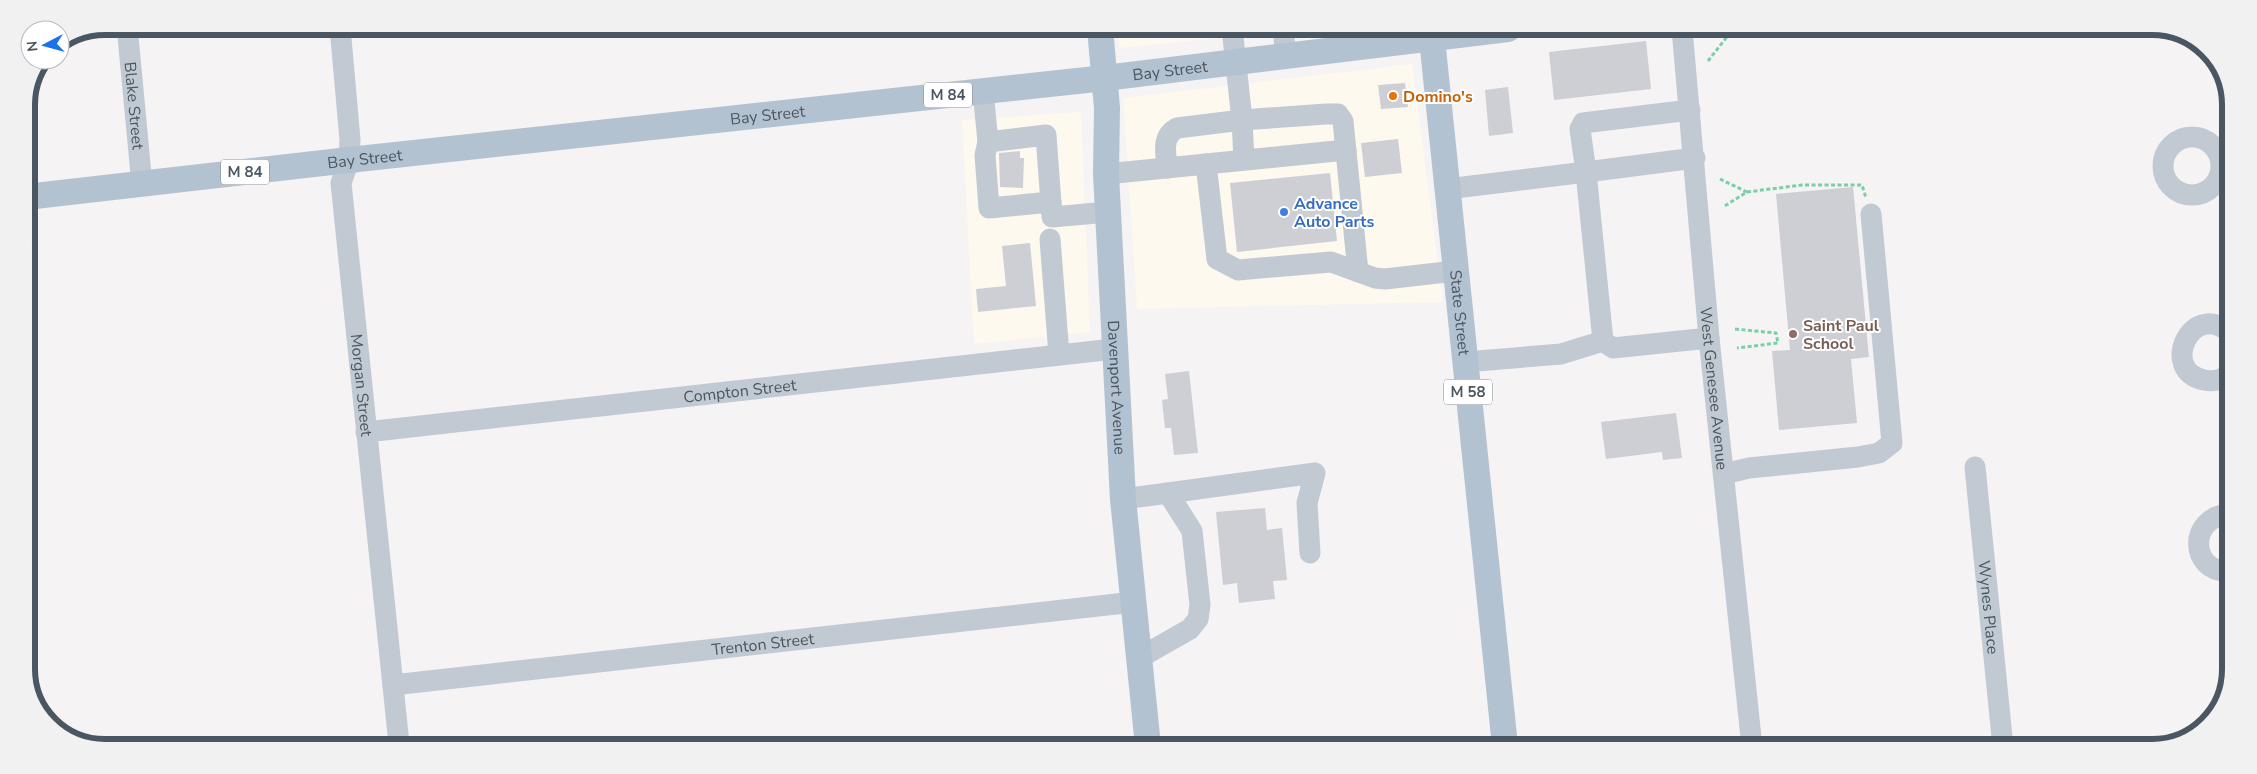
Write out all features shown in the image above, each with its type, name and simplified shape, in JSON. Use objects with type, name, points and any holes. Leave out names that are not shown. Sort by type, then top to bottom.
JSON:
[{"type":"main road","name":"Davenport Avenue","points":[[1101,35],[1105,78],[1106,174],[1123,499],[1147,739]]},
{"type":"main road","name":"Bay Street","points":[[35,196],[1105,78],[1286,56],[1349,38],[1395,35]]},
{"type":"main road","name":"State Street","points":[[1431,35],[1503,739]]},
{"type":"street","name":"Blake Street","points":[[128,35],[142,185]]},
{"type":"street","name":"Morgan Street","points":[[341,35],[350,140],[349,160],[341,183],[398,739]]},
{"type":"street","points":[[1233,35],[1242,120],[1244,160]]},
{"type":"street","points":[[1284,35],[1286,56]]},
{"type":"street","name":"West Genesee Avenue","points":[[1683,35],[1695,158],[1709,338],[1751,739]]},
{"type":"street","points":[[983,91],[988,142],[985,155],[989,208],[1051,202]]},
{"type":"street","points":[[1690,110],[1583,123],[1580,129],[1603,341],[1613,348],[1709,338]]},
{"type":"street","points":[[1168,168],[1165,139],[1170,132],[1177,128],[1242,120],[1338,114],[1343,120],[1358,272]]},
{"type":"street","points":[[988,142],[1046,135],[1052,217],[1108,212]]},
{"type":"street","points":[[1106,174],[1346,150]]},
{"type":"street","points":[[1447,189],[1695,158]]},
{"type":"street","points":[[1206,164],[1215,249],[1217,259],[1226,265],[1238,270],[1331,262],[1374,278],[1385,279],[1455,271]]},
{"type":"street","points":[[1724,474],[1749,468],[1858,458],[1879,453],[1892,442],[1871,214]]},
{"type":"street","points":[[1050,239],[1059,356]]},
{"type":"street","points":[[2222,328],[2216,325],[2197,327],[2184,340],[2182,349],[2185,368],[2200,380],[2218,380],[2222,378]]},
{"type":"street","points":[[1465,362],[1561,354],[1603,341]]},
{"type":"street","name":"Compton Street","points":[[366,432],[1114,349]]},
{"type":"street","name":"Wynes Place","points":[[1975,467],[2002,739]]},
{"type":"street","points":[[1123,499],[1315,473],[1307,503],[1310,553]]},
{"type":"street","points":[[1139,658],[1190,629],[1198,619],[1200,605],[1192,531],[1168,493]]},
{"type":"street","points":[[2222,515],[2218,515],[2203,527],[2198,546],[2207,563],[2214,568],[2222,570]]},
{"type":"street","name":"Trenton Street","points":[[393,685],[1134,602]]},
{"type":"path","points":[[1708,61],[1729,35]]},
{"type":"path","points":[[1720,179],[1747,192]]},
{"type":"path","points":[[1722,208],[1747,192],[1802,185],[1862,185],[1871,214]]},
{"type":"path","points":[[1735,329],[1776,333],[1778,343],[1737,348]]},
{"type":"shaded area","points":[[1118,35],[1250,35],[1119,48]]},
{"type":"shaded area","points":[[1412,64],[1443,302],[1137,309],[1123,98]]},
{"type":"shaded area","points":[[1081,112],[1090,332],[974,344],[962,120]]},
{"type":"building","points":[[1646,41],[1651,89],[1554,100],[1549,52]]},
{"type":"building","name":"Domino's","points":[[1405,83],[1408,107],[1381,109],[1378,85]]},
{"type":"building","points":[[1508,87],[1513,133],[1489,136],[1485,90]]},
{"type":"building","points":[[1398,139],[1402,173],[1365,177],[1361,143]]},
{"type":"building","points":[[1020,151],[1020,158],[1024,158],[1023,188],[1000,187],[999,153]]},
{"type":"building","name":"Advance Auto Parts","points":[[1330,173],[1337,241],[1237,252],[1230,183]]},
{"type":"building","points":[[1853,187],[1869,357],[1851,359],[1857,423],[1779,430],[1772,351],[1790,350],[1776,194]]},
{"type":"building","points":[[1030,243],[1036,306],[978,312],[976,289],[1006,286],[1002,246]]},
{"type":"building","points":[[1189,371],[1198,453],[1174,455],[1171,428],[1165,428],[1162,400],[1168,399],[1165,374]]},
{"type":"building","points":[[1676,413],[1682,458],[1663,460],[1662,452],[1606,459],[1601,422]]},
{"type":"building","points":[[1265,508],[1267,530],[1282,528],[1287,580],[1273,581],[1275,599],[1239,603],[1237,583],[1223,585],[1216,512]]},
{"type":"place","name":"Domino's","points":[[1393,96]]},
{"type":"place","name":"Advance Auto Parts","points":[[1284,212]]},
{"type":"place","name":"Saint Paul School","points":[[1793,334]]}]
